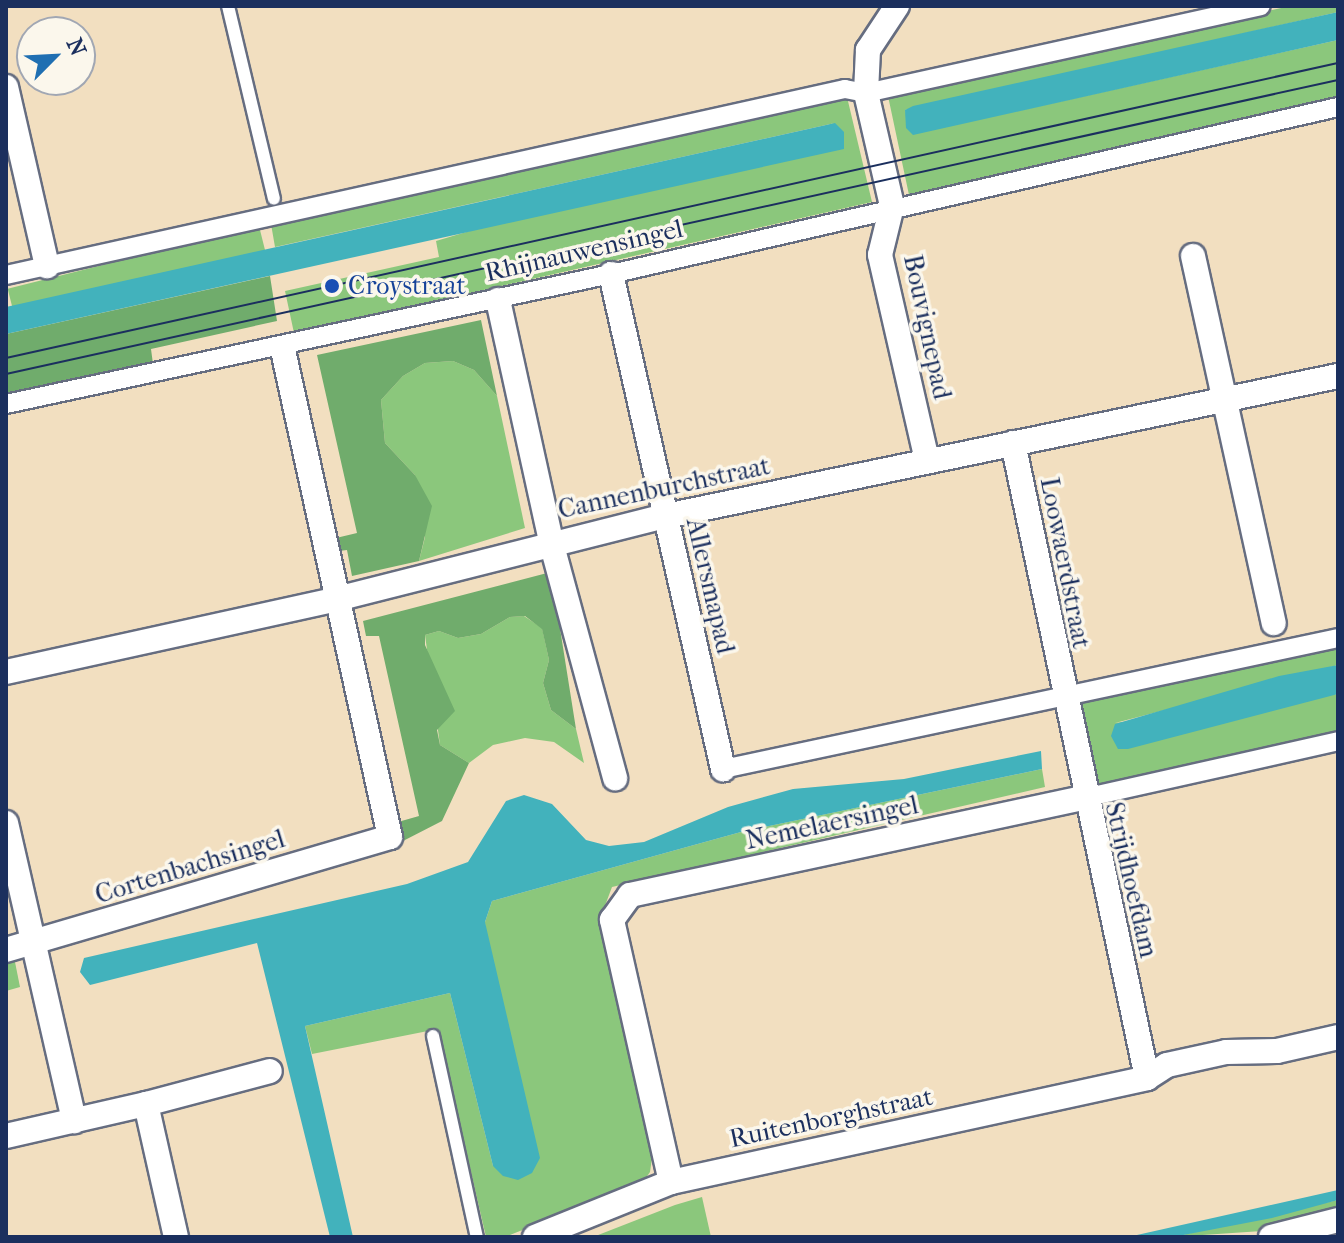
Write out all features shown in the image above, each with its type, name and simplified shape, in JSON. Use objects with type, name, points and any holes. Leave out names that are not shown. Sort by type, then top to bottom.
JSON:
[{"type":"street","points":[[892,206],[866,93],[868,50],[897,6]]},
{"type":"street","points":[[6,275],[845,89],[866,93],[1261,6]]},
{"type":"street","points":[[6,87],[47,266]]},
{"type":"street","name":"Rhijnauwensingel","points":[[6,404],[498,300],[892,206],[1338,107]]},
{"type":"street","name":"Bouvignepad","points":[[892,206],[880,255],[927,460]]},
{"type":"street","points":[[1193,256],[1274,623]]},
{"type":"street","name":"Allersmapad","points":[[611,274],[723,769]]},
{"type":"street","points":[[498,300],[551,542],[615,778]]},
{"type":"street","points":[[283,351],[337,599]]},
{"type":"street","name":"Cannenburchstraat","points":[[6,672],[337,599],[551,542],[666,516],[1338,376]]},
{"type":"street","name":"Loowaerdstraat","points":[[1013,443],[1062,693]]},
{"type":"street","name":"Cortenbachsingel","points":[[6,950],[390,837],[337,599]]},
{"type":"street","points":[[723,769],[1062,693],[1338,638]]},
{"type":"street","name":"Strijdhoefdam","points":[[1062,693],[1147,1078]]},
{"type":"street","name":"Nemelaersingel","points":[[671,1182],[612,920],[630,895],[1338,741]]},
{"type":"street","points":[[6,823],[74,1121]]},
{"type":"street","name":"Ruitenborghstraat","points":[[535,1237],[671,1182],[1147,1078],[1167,1065],[1211,1055],[1277,1051],[1338,1037]]},
{"type":"street","points":[[6,1136],[270,1071]]},
{"type":"street","points":[[146,1104],[176,1237]]},
{"type":"street","points":[[1271,1237],[1338,1220]]},
{"type":"lane","points":[[228,6],[274,199]]},
{"type":"lane","points":[[433,1036],[477,1237]]},
{"type":"green space","points":[[1290,6],[1338,6],[1338,12],[905,110],[913,134],[1338,40],[1338,101],[909,195],[888,96]]},
{"type":"green space","points":[[847,97],[872,202],[294,333],[285,291],[439,257],[436,241],[835,123],[275,247],[271,224]]},
{"type":"green space","points":[[259,226],[265,250],[14,313],[8,289]]},
{"type":"green space","points":[[270,276],[277,321],[151,349],[153,364],[6,396],[6,334]]},
{"type":"green space","points":[[481,320],[497,396],[474,370],[453,361],[425,363],[403,376],[381,400],[385,443],[415,475],[432,506],[419,561],[352,576],[347,550],[339,551],[336,538],[357,533],[317,355]]},
{"type":"green space","points":[[453,361],[474,370],[497,396],[525,528],[419,561],[425,537],[415,475],[385,443],[381,400],[403,376],[425,363]]},
{"type":"green space","points":[[551,572],[576,729],[551,710],[543,683],[549,660],[542,629],[525,616],[510,617],[481,634],[458,638],[439,631],[425,635],[425,645],[455,711],[437,730],[440,745],[469,763],[442,821],[403,841],[398,822],[419,816],[379,636],[366,636],[363,621]]},
{"type":"green space","points":[[524,616],[542,628],[549,660],[543,683],[551,710],[576,729],[584,763],[554,742],[525,738],[493,745],[469,763],[440,745],[425,635],[439,631],[458,638],[481,634],[510,617]]},
{"type":"green space","points":[[1338,647],[1338,665],[1115,723],[1338,694],[1338,733],[1096,787],[1077,700]]},
{"type":"green space","points":[[1042,769],[1045,787],[612,887],[600,919],[652,1158],[650,1172],[643,1182],[505,1237],[486,1237],[438,1029],[312,1054],[305,1026],[450,993],[493,1166],[485,922],[492,901],[741,832]]},
{"type":"green space","points":[[14,957],[20,987],[6,991],[6,959]]},
{"type":"green space","points":[[702,1197],[711,1237],[593,1237],[675,1205]]},
{"type":"green space","points":[[1338,1200],[1338,1211],[1262,1231],[1173,1237]]},
{"type":"water","points":[[1338,12],[1338,40],[913,135],[906,128],[905,110],[913,106]]},
{"type":"water","points":[[835,123],[844,132],[844,149],[6,334],[6,307]]},
{"type":"water","points":[[1338,665],[1338,694],[1128,749],[1118,749],[1111,736],[1115,724],[1279,676]]},
{"type":"water","points":[[1041,751],[1042,769],[741,832],[492,901],[485,922],[540,1158],[532,1173],[518,1180],[503,1176],[493,1166],[450,993],[305,1026],[353,1237],[330,1237],[257,943],[90,985],[80,972],[84,958],[407,884],[468,862],[506,801],[524,795],[552,804],[586,840],[609,846],[644,842],[728,807],[793,789],[904,779]]},
{"type":"water","points":[[1338,1190],[1338,1200],[1272,1218],[1173,1237],[1128,1237]]},
{"type":"tram line","points":[[6,358],[1338,63]]},
{"type":"tram line","points":[[6,374],[1338,80]]},
{"type":"place","name":"Croystraat","points":[[332,286]]}]
